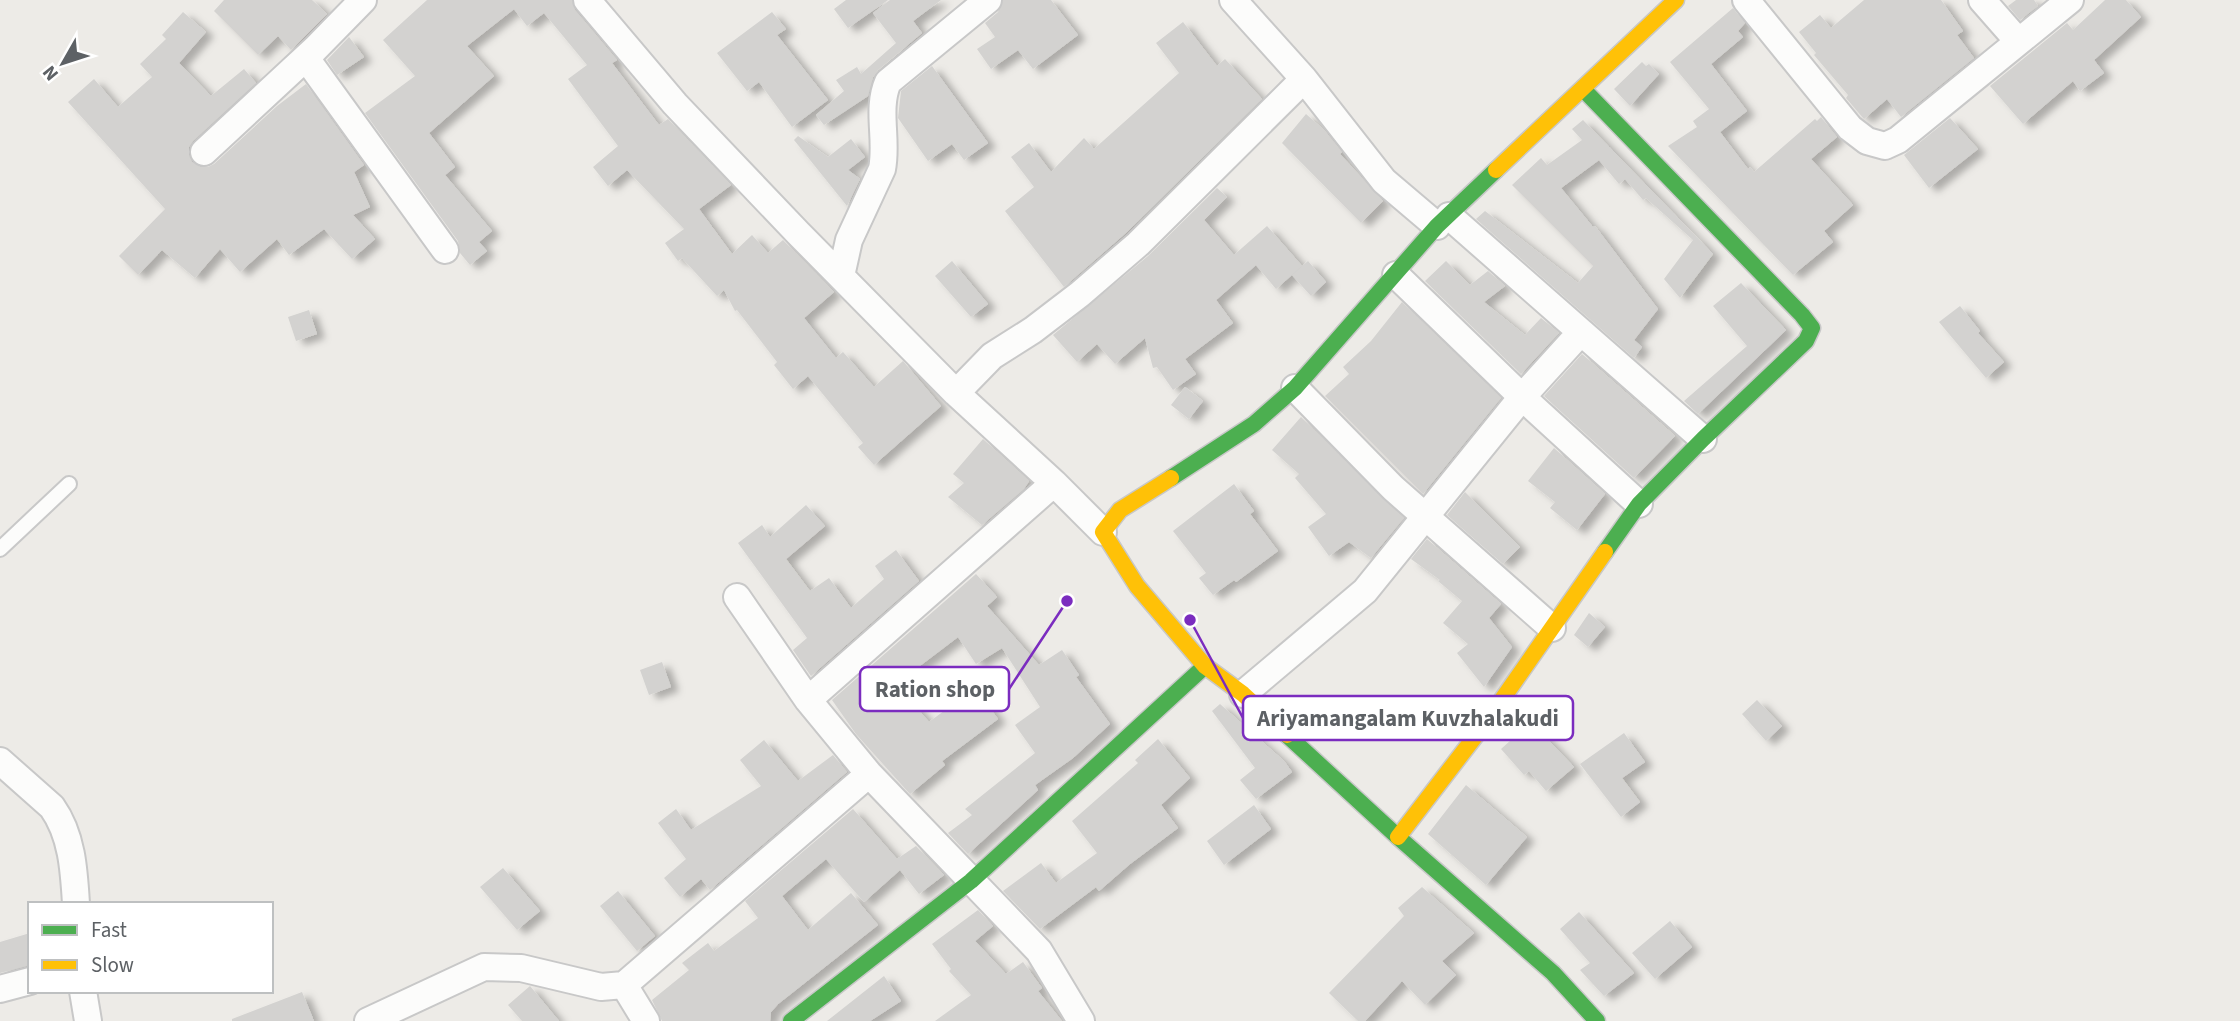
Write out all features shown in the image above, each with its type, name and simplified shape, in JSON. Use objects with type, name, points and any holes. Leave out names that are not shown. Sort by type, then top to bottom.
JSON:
[{"type":"street","points":[[204,152],[306,58],[363,0]]},
{"type":"street","points":[[587,0],[675,104],[841,276],[963,386],[1103,533],[1137,586],[1205,666],[1243,695],[1398,837],[1553,973],[1597,1021]]},
{"type":"street","points":[[841,276],[849,240],[882,169],[882,94],[888,82],[988,0]]},
{"type":"street","points":[[1233,0],[1304,79],[1384,181],[1415,208],[1443,221],[1581,332],[1703,439]]},
{"type":"street","points":[[1103,533],[1120,510],[1254,424],[1295,388],[1443,221],[1676,0]]},
{"type":"street","points":[[1745,0],[1850,128],[1867,141],[1885,146],[1898,140],[2070,0]]},
{"type":"street","points":[[1982,0],[2018,41]]},
{"type":"street","points":[[306,58],[446,250]]},
{"type":"street","points":[[963,386],[992,356],[1033,330],[1080,294],[1138,244],[1304,79]]},
{"type":"street","points":[[1398,837],[1487,721],[1639,505],[1703,439],[1806,341],[1812,328],[1583,89]]},
{"type":"street","points":[[1396,275],[1639,505]]},
{"type":"street","points":[[1243,695],[1365,591],[1522,397],[1581,332]]},
{"type":"street","points":[[1295,388],[1426,518],[1552,628]]},
{"type":"street","points":[[808,701],[1054,483]]},
{"type":"street","points":[[737,597],[808,701],[869,774],[1039,951],[1081,1021]]},
{"type":"street","points":[[791,1021],[971,881],[1205,666]]},
{"type":"street","points":[[0,761],[52,807],[58,816],[71,855],[76,902]]},
{"type":"street","points":[[368,1021],[484,967],[521,968],[601,987],[624,985],[869,774]]},
{"type":"street","points":[[0,989],[28,982]]},
{"type":"street","points":[[624,985],[646,1021]]},
{"type":"street","points":[[83,993],[88,1021]]},
{"type":"lane","points":[[0,549],[69,484]]},
{"type":"building","points":[[224,0],[312,0],[327,14],[291,50],[278,36],[258,55],[214,11]]},
{"type":"building","points":[[427,0],[572,0],[575,10],[617,60],[612,63],[659,125],[668,119],[731,185],[699,209],[732,254],[752,235],[768,253],[783,240],[834,292],[804,318],[836,358],[843,352],[874,387],[903,361],[941,406],[874,465],[858,447],[863,443],[808,376],[793,389],[774,365],[777,362],[737,310],[735,311],[724,290],[717,296],[682,258],[678,261],[665,243],[684,229],[627,170],[608,186],[593,167],[618,146],[568,79],[587,65],[544,13],[527,26],[514,9],[467,46],[494,76],[429,133],[455,167],[445,175],[492,231],[479,242],[487,251],[470,265],[460,253],[458,241],[365,113],[415,76],[383,40]]},
{"type":"building","points":[[846,0],[888,0],[848,28],[834,9]]},
{"type":"building","points":[[890,0],[941,0],[913,21],[922,33],[878,70],[873,77],[868,96],[824,125],[816,115],[844,91],[836,80],[857,67],[861,74],[896,43],[873,13]]},
{"type":"building","points":[[1003,0],[1051,0],[1078,35],[1033,69],[1018,50],[991,69],[977,49],[995,37],[985,23],[998,12]]},
{"type":"building","points":[[1864,0],[1941,0],[1963,31],[1957,35],[1974,58],[1901,117],[1887,99],[1864,119],[1799,32],[1820,15],[1831,28]]},
{"type":"building","points":[[2016,0],[2034,0],[2038,6],[2020,20],[2008,6]]},
{"type":"building","points":[[2105,0],[2126,0],[2141,17],[2094,60],[2104,73],[2080,91],[2073,81],[2023,124],[1990,86],[2067,23],[2073,30]]},
{"type":"building","points":[[1733,8],[1745,23],[1738,31],[1743,37],[1711,64],[1747,111],[1720,132],[1748,169],[1750,167],[1754,172],[1815,119],[1817,121],[1821,117],[1837,137],[1811,159],[1853,205],[1824,231],[1833,242],[1793,275],[1668,146],[1697,127],[1693,121],[1709,109],[1670,62]]},
{"type":"building","points":[[183,12],[206,32],[179,63],[211,96],[244,69],[256,83],[193,141],[189,147],[192,162],[200,167],[214,164],[277,106],[306,84],[364,165],[354,172],[370,207],[353,215],[375,239],[352,259],[324,229],[289,255],[277,239],[240,272],[220,249],[195,278],[162,250],[138,275],[119,256],[165,209],[68,102],[94,79],[118,107],[152,77],[140,64],[166,39],[162,35]]},
{"type":"building","points":[[772,12],[786,29],[777,35],[828,100],[792,127],[759,82],[747,91],[717,53]]},
{"type":"building","points":[[1183,22],[1217,66],[1225,59],[1262,99],[1127,232],[1064,287],[1005,211],[1034,187],[1011,157],[1029,143],[1051,172],[1084,138],[1094,149],[1179,73],[1156,43]]},
{"type":"building","points":[[349,37],[364,57],[337,75],[327,60]]},
{"type":"building","points":[[1642,62],[1646,66],[1649,64],[1659,74],[1630,106],[1614,89]]},
{"type":"building","points":[[932,66],[988,143],[964,160],[952,144],[928,161],[898,118],[901,91]]},
{"type":"building","points":[[1306,114],[1324,130],[1342,152],[1340,154],[1383,201],[1361,223],[1282,143]]},
{"type":"building","points":[[1950,118],[1978,149],[1929,188],[1904,155]]},
{"type":"building","points":[[1583,120],[1713,254],[1680,298],[1664,279],[1693,240],[1646,198],[1643,200],[1625,179],[1619,184],[1599,160],[1561,188],[1593,227],[1595,226],[1658,309],[1634,340],[1642,347],[1634,358],[1476,219],[1485,211],[1578,283],[1593,266],[1512,185],[1541,158],[1547,165],[1582,140],[1572,129]]},
{"type":"building","points":[[798,136],[828,157],[851,139],[865,157],[848,170],[860,179],[847,206],[794,140]]},
{"type":"building","points":[[1217,188],[1227,197],[1204,220],[1234,255],[1267,226],[1302,266],[1276,289],[1256,265],[1216,300],[1233,323],[1185,359],[1196,374],[1173,390],[1157,367],[1153,368],[1145,338],[1115,364],[1097,344],[1077,362],[1053,335],[1148,256]]},
{"type":"building","points":[[952,261],[988,304],[971,317],[935,276]]},
{"type":"building","points":[[1308,261],[1326,282],[1311,296],[1292,275]]},
{"type":"building","points":[[1446,261],[1470,285],[1488,271],[1505,286],[1484,302],[1525,335],[1541,318],[1559,333],[1521,374],[1425,281]]},
{"type":"building","points":[[1741,283],[1786,330],[1698,414],[1684,401],[1747,346],[1713,306]]},
{"type":"building","points":[[1402,302],[1501,398],[1423,494],[1325,396],[1349,374],[1343,367],[1371,341]]},
{"type":"building","points":[[1960,306],[1980,331],[1978,333],[2004,362],[1986,378],[1939,322]]},
{"type":"building","points":[[309,310],[317,334],[296,341],[288,317]]},
{"type":"building","points":[[1582,354],[1675,436],[1634,478],[1544,396]]},
{"type":"building","points":[[1185,387],[1203,401],[1189,419],[1171,405]]},
{"type":"building","points":[[1301,417],[1404,518],[1371,558],[1349,542],[1329,556],[1308,527],[1326,514],[1295,478],[1299,474],[1272,450]]},
{"type":"building","points":[[983,439],[1029,481],[1024,489],[982,525],[948,497],[964,483],[953,474]]},
{"type":"building","points":[[1554,448],[1605,494],[1577,530],[1550,508],[1555,502],[1528,481]]},
{"type":"building","points":[[1234,484],[1254,511],[1250,514],[1278,551],[1236,582],[1234,580],[1213,595],[1199,578],[1206,573],[1173,531]]},
{"type":"building","points":[[1465,492],[1520,547],[1503,564],[1447,515]]},
{"type":"building","points":[[806,505],[825,526],[786,559],[810,591],[829,578],[851,608],[884,579],[875,566],[896,550],[919,581],[811,676],[793,650],[807,638],[738,543],[762,525],[770,537]]},
{"type":"building","points":[[1427,539],[1501,604],[1489,618],[1512,647],[1484,687],[1457,653],[1468,644],[1443,623],[1462,601],[1438,581],[1440,580],[1411,559]]},
{"type":"building","points":[[976,574],[997,597],[987,606],[1039,665],[1062,650],[1079,675],[1076,677],[1110,724],[1073,758],[1035,785],[1038,790],[968,854],[948,833],[972,815],[965,809],[1035,753],[1015,725],[1040,707],[1002,648],[976,664],[958,637],[896,684],[929,722],[975,688],[998,719],[942,761],[945,765],[910,794],[856,734],[832,700]]},
{"type":"building","points":[[1589,613],[1605,627],[1588,647],[1574,635]]},
{"type":"building","points":[[662,662],[671,687],[649,695],[640,670]]},
{"type":"building","points":[[1757,700],[1782,726],[1766,741],[1742,714]]},
{"type":"building","points":[[1220,704],[1284,761],[1292,772],[1256,799],[1240,780],[1255,768],[1212,711]]},
{"type":"building","points":[[1531,722],[1574,767],[1546,791],[1529,771],[1524,775],[1501,749]]},
{"type":"building","points":[[1624,733],[1645,762],[1622,778],[1640,802],[1621,817],[1580,764]]},
{"type":"building","points":[[1158,739],[1190,778],[1161,805],[1178,828],[1099,891],[1096,887],[1040,929],[1003,891],[1041,863],[1056,883],[1097,853],[1072,821],[1138,763],[1135,760]]},
{"type":"building","points":[[764,740],[798,781],[833,755],[847,772],[710,890],[701,879],[680,897],[664,878],[686,859],[658,823],[676,809],[691,830],[761,786],[740,760]]},
{"type":"building","points":[[1466,785],[1527,837],[1486,885],[1428,834]]},
{"type":"building","points":[[1254,805],[1271,829],[1224,865],[1207,841]]},
{"type":"building","points":[[853,809],[897,859],[916,846],[944,875],[919,894],[900,870],[864,902],[826,859],[782,896],[808,930],[851,893],[878,925],[778,1004],[771,1012],[770,1021],[662,1021],[652,1000],[689,970],[682,963],[708,943],[714,951],[758,918],[745,901]]},
{"type":"building","points":[[503,868],[540,911],[517,930],[480,887]]},
{"type":"building","points":[[1422,887],[1474,933],[1442,961],[1456,975],[1425,1005],[1402,981],[1365,1021],[1358,1021],[1329,993],[1404,916],[1398,908]]},
{"type":"building","points":[[618,891],[655,936],[637,951],[600,906]]},
{"type":"building","points":[[978,910],[993,926],[975,941],[1006,974],[1023,962],[1042,988],[1038,991],[1062,1021],[935,1021],[971,995],[949,971],[951,969],[932,944]]},
{"type":"building","points":[[1579,912],[1634,973],[1604,996],[1580,970],[1590,963],[1560,929]]},
{"type":"building","points":[[1670,921],[1692,947],[1655,979],[1632,953]]},
{"type":"building","points":[[28,934],[28,966],[0,973],[0,942]]},
{"type":"building","points":[[884,976],[901,1001],[870,1021],[827,1021]]},
{"type":"building","points":[[530,986],[559,1021],[522,1021],[508,1005]]},
{"type":"building","points":[[302,992],[314,1021],[232,1021],[232,1019]]},
{"type":"traffic: fast","points":[[1583,89],[1812,328],[1806,341],[1639,504],[1605,552]]},
{"type":"traffic: fast","points":[[1171,478],[1254,424],[1295,388],[1437,226],[1496,170]]},
{"type":"traffic: fast","points":[[791,1021],[971,881],[1205,666]]},
{"type":"traffic: fast","points":[[1287,735],[1553,973],[1597,1021]]},
{"type":"traffic: slow","points":[[1496,170],[1676,0]]},
{"type":"traffic: slow","points":[[1171,478],[1120,510],[1103,532],[1137,586],[1205,666],[1243,694],[1287,735]]},
{"type":"traffic: slow","points":[[1398,837],[1487,721],[1605,552]]},
{"type":"place","name":"Ration shop","points":[[1067,601]]},
{"type":"place","name":"Ariyamangalam Kuvzhalakudi","points":[[1190,620]]}]
